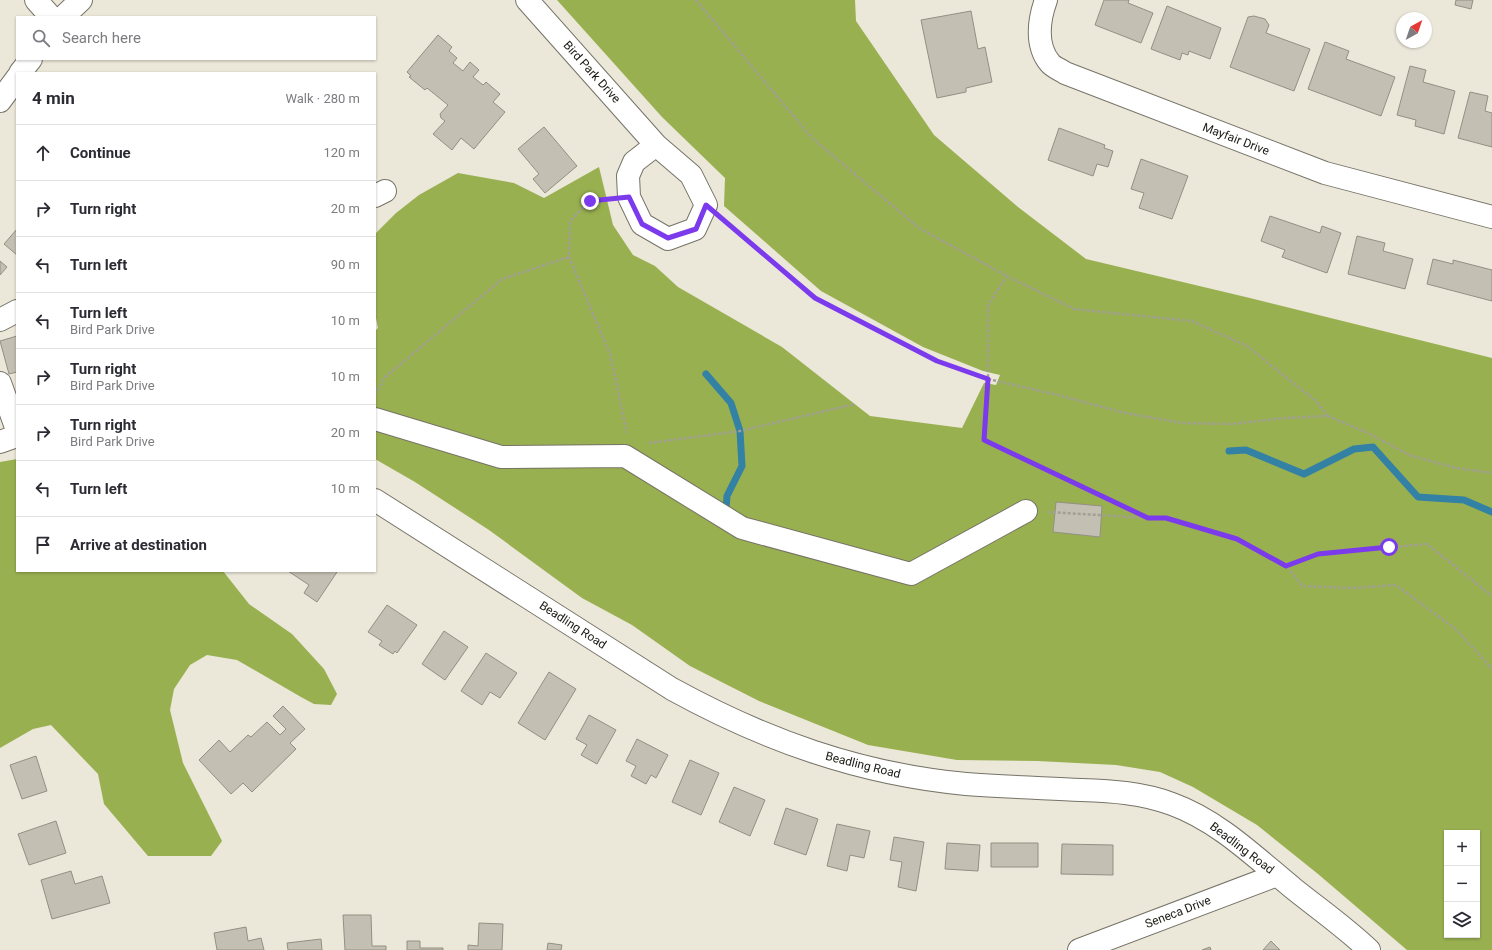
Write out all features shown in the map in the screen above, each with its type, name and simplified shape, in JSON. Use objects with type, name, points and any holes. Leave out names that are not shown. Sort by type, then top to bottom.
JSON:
[{"type":"street","points":[[36,0],[50,16]]},
{"type":"street","points":[[64,16],[81,0]]},
{"type":"street","name":"Bird Park Drive","points":[[527,0],[656,145],[691,176],[706,205]]},
{"type":"street","name":"Mayfair Drive","points":[[1046,0],[1039,26],[1042,46],[1050,63],[1065,73],[1326,173],[1492,217]]},
{"type":"street","points":[[21,72],[30,60]]},
{"type":"street","points":[[0,101],[16,79]]},
{"type":"street","points":[[656,145],[634,162],[628,176],[629,197],[642,224],[668,238],[696,229],[706,205]]},
{"type":"street","points":[[0,320],[16,312]]},
{"type":"street","points":[[0,383],[16,427]]},
{"type":"street","points":[[376,419],[501,457],[627,451],[742,528],[912,574],[1026,511]]},
{"type":"street","points":[[0,442],[16,436]]},
{"type":"street","name":"Beadling Road","points":[[376,501],[672,689],[717,714],[764,735],[860,766],[910,776],[966,784],[1112,791],[1145,796],[1172,804],[1200,818],[1228,835],[1369,950]]},
{"type":"street","name":"Seneca Drive","points":[[1079,950],[1277,875]]},
{"type":"path","points":[[696,0],[813,139],[919,228],[1007,276],[1074,309],[1192,321],[1247,346],[1316,401],[1328,416]]},
{"type":"path","points":[[629,197],[590,201],[570,222],[569,257],[610,354],[627,451],[740,431],[855,404]]},
{"type":"path","points":[[706,205],[815,298],[937,361],[988,379],[1058,394],[1125,413],[1182,423],[1231,424],[1285,418],[1328,416],[1368,433],[1408,454],[1456,468],[1492,473]]},
{"type":"path","points":[[376,393],[385,376],[502,279],[569,257]]},
{"type":"path","points":[[1007,276],[988,305],[988,379],[984,440],[1148,518]]},
{"type":"path","points":[[1026,511],[1166,518],[1237,539],[1286,566],[1302,586],[1353,588],[1396,585],[1457,630],[1492,669]]},
{"type":"path","points":[[1286,566],[1318,554],[1427,544],[1492,596]]},
{"type":"green space","points":[[557,0],[855,0],[856,21],[934,135],[1018,207],[1086,259],[1492,358],[1492,950],[1407,950],[1318,874],[1257,825],[1193,787],[1160,772],[1116,765],[1037,761],[957,760],[868,745],[759,701],[690,666],[632,625],[582,598],[489,530],[415,482],[376,460],[376,330],[378,328],[376,318],[376,233],[396,213],[419,195],[458,173],[514,183],[544,198],[599,167],[613,225],[633,255],[655,266],[678,287],[782,347],[870,416],[962,428],[984,383],[996,385],[1000,375],[983,371],[923,347],[821,291],[724,206],[725,178],[662,117]]},
{"type":"green space","points":[[16,459],[16,572],[224,572],[249,604],[292,634],[324,669],[337,694],[331,705],[314,704],[237,660],[207,655],[190,665],[174,689],[170,710],[183,763],[222,841],[211,856],[148,856],[104,804],[98,774],[51,725],[33,729],[0,748],[0,462]]},
{"type":"building","points":[[1104,0],[1129,0],[1128,3],[1153,13],[1141,43],[1095,25]]},
{"type":"building","points":[[1456,0],[1473,0],[1471,9],[1455,5]]},
{"type":"building","points":[[1167,6],[1221,28],[1210,59],[1189,51],[1188,55],[1182,53],[1180,60],[1151,49]]},
{"type":"building","points":[[971,11],[978,49],[985,47],[992,82],[966,88],[966,92],[937,98],[921,20]]},
{"type":"building","points":[[1254,16],[1265,19],[1269,25],[1266,33],[1310,49],[1294,91],[1230,67],[1248,17]]},
{"type":"building","points":[[438,35],[452,47],[449,51],[457,58],[453,63],[463,71],[470,62],[479,70],[473,77],[483,85],[486,82],[500,94],[493,102],[505,112],[474,149],[461,138],[452,150],[433,134],[445,121],[441,118],[440,114],[448,105],[427,88],[425,90],[409,77],[411,76],[407,72]]},
{"type":"building","points":[[1325,42],[1349,51],[1346,59],[1395,77],[1381,116],[1308,89]]},
{"type":"building","points":[[1410,66],[1426,70],[1423,82],[1455,91],[1444,134],[1415,126],[1416,120],[1397,115]]},
{"type":"building","points":[[1470,92],[1488,96],[1485,111],[1492,113],[1492,147],[1458,138]]},
{"type":"building","points":[[544,127],[577,166],[545,193],[533,179],[539,174],[518,149]]},
{"type":"building","points":[[1059,128],[1105,145],[1104,148],[1113,151],[1108,167],[1097,164],[1093,176],[1048,160]]},
{"type":"building","points":[[1141,159],[1188,176],[1172,219],[1139,208],[1144,193],[1131,189]]},
{"type":"building","points":[[1270,216],[1320,233],[1322,226],[1341,233],[1327,273],[1282,257],[1285,250],[1261,241]]},
{"type":"building","points":[[16,230],[16,254],[4,244]]},
{"type":"building","points":[[1357,236],[1385,243],[1383,251],[1413,259],[1405,289],[1348,274]]},
{"type":"building","points":[[1433,259],[1453,264],[1453,260],[1492,270],[1492,301],[1427,284]]},
{"type":"building","points":[[0,261],[7,267],[0,275]]},
{"type":"building","points":[[16,336],[16,372],[9,374],[0,341]]},
{"type":"building","points":[[1056,502],[1102,506],[1100,537],[1053,532]]},
{"type":"building","points":[[290,572],[337,572],[317,602],[304,593],[309,585]]},
{"type":"building","points":[[387,605],[417,625],[397,653],[395,651],[393,654],[379,645],[382,641],[368,632]]},
{"type":"building","points":[[444,631],[468,647],[445,680],[422,664]]},
{"type":"building","points":[[486,653],[517,673],[500,698],[490,692],[482,705],[461,691]]},
{"type":"building","points":[[549,672],[576,689],[545,740],[518,723]]},
{"type":"building","points":[[283,706],[305,729],[290,743],[296,749],[252,792],[243,783],[231,794],[199,760],[219,740],[230,752],[248,735],[251,737],[267,722],[280,735],[286,729],[273,716]]},
{"type":"building","points":[[589,715],[616,730],[597,764],[581,755],[587,745],[576,739]]},
{"type":"building","points":[[637,739],[668,755],[656,778],[651,775],[646,784],[631,776],[636,766],[626,761]]},
{"type":"building","points":[[36,756],[47,791],[22,799],[10,765]]},
{"type":"building","points":[[690,760],[719,773],[701,815],[672,802]]},
{"type":"building","points":[[734,787],[765,800],[750,836],[719,822]]},
{"type":"building","points":[[786,808],[818,819],[806,855],[774,844]]},
{"type":"building","points":[[56,821],[66,853],[29,865],[18,834]]},
{"type":"building","points":[[837,824],[870,831],[864,858],[850,855],[847,871],[827,866]]},
{"type":"building","points":[[894,837],[924,842],[916,891],[898,887],[902,862],[890,860]]},
{"type":"building","points":[[947,843],[980,845],[978,871],[945,869]]},
{"type":"building","points":[[991,843],[1038,843],[1038,867],[991,867]]},
{"type":"building","points":[[1062,844],[1113,845],[1113,875],[1061,874]]},
{"type":"building","points":[[71,871],[75,884],[102,876],[110,903],[52,919],[41,880]]},
{"type":"building","points":[[343,915],[371,915],[372,946],[386,946],[386,950],[345,950]]},
{"type":"building","points":[[479,923],[503,924],[502,950],[468,950],[468,945],[478,946]]},
{"type":"building","points":[[246,927],[248,941],[261,938],[264,950],[217,950],[214,933]]},
{"type":"building","points":[[321,939],[322,950],[288,950],[287,943]]},
{"type":"building","points":[[407,941],[420,941],[420,948],[443,948],[443,950],[407,950]]},
{"type":"building","points":[[1271,941],[1280,950],[1263,950]]},
{"type":"building","points":[[548,943],[562,945],[561,950],[547,950]]},
{"type":"building","points":[[1210,947],[1211,950],[1202,950]]},
{"type":"waterway","points":[[706,374],[731,403],[740,431],[742,466],[727,496],[726,509]]},
{"type":"waterway","points":[[1229,451],[1246,450],[1304,474],[1354,449],[1373,447],[1418,497],[1464,500],[1492,512]]},
{"type":"route","points":[[590,201],[629,197],[642,224],[668,238],[696,229],[706,205],[815,298],[937,361],[988,379],[984,440],[1148,518],[1166,518],[1237,539],[1286,566],[1318,554],[1389,547]]}]
